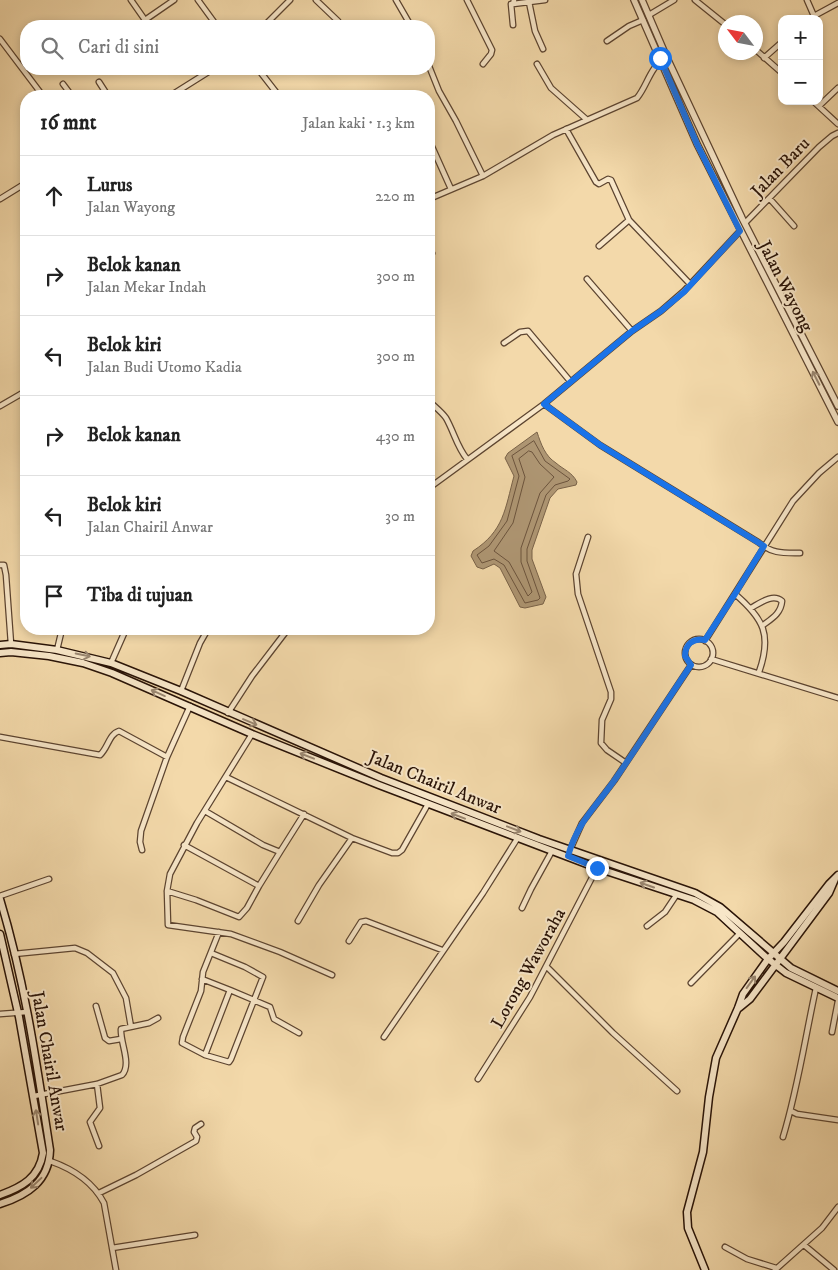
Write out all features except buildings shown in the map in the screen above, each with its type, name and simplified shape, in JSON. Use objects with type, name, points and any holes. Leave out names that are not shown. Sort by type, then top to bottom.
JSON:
[{"type":"main road","name":"Jalan Chairil Anwar","points":[[0,645],[11,644],[57,650],[111,663],[181,691],[228,713],[389,781],[539,839],[597,868],[694,900],[711,908],[798,979],[838,999]]},
{"type":"main road","name":"Jalan Chairil Anwar","points":[[0,653],[33,654],[83,663],[112,673],[252,734],[517,839],[552,851],[569,853],[695,893],[736,920],[770,956]]},
{"type":"main road","points":[[287,748],[290,739]]},
{"type":"main road","points":[[705,1270],[688,1228],[687,1212],[703,1152],[713,1072],[723,1040],[743,994],[770,956],[836,877]]},
{"type":"main road","points":[[738,1008],[750,999],[829,893],[836,877]]},
{"type":"main road","name":"Jalan Chairil Anwar","points":[[0,898],[27,1012],[42,1095],[50,1162]]},
{"type":"main road","name":"Jalan Chairil Anwar","points":[[0,934],[34,1096],[42,1153],[41,1162],[30,1180],[0,1195]]},
{"type":"main road","name":"Jalan Chairil Anwar","points":[[777,962],[838,991]]},
{"type":"main road","points":[[0,1204],[33,1187],[46,1173],[50,1162]]},
{"type":"street","points":[[130,0],[145,20],[174,0]]},
{"type":"street","points":[[198,0],[213,20]]},
{"type":"street","points":[[270,20],[290,0]]},
{"type":"street","points":[[316,0],[337,20]]},
{"type":"street","points":[[396,0],[408,20]]},
{"type":"street","points":[[467,0],[492,50],[483,64]]},
{"type":"street","points":[[514,25],[511,4],[513,2],[545,0]]},
{"type":"street","name":"Jalan Wayong","points":[[634,0],[838,406]]},
{"type":"street","name":"Jalan Wayong","points":[[642,0],[697,144],[838,422]]},
{"type":"street","points":[[649,15],[674,0]]},
{"type":"street","points":[[695,0],[718,19]]},
{"type":"street","points":[[807,0],[811,15]]},
{"type":"street","points":[[529,2],[535,32],[543,49]]},
{"type":"street","points":[[816,15],[838,3]]},
{"type":"street","points":[[607,41],[629,26],[643,20]]},
{"type":"street","points":[[0,39],[20,66]]},
{"type":"street","points":[[778,46],[764,58],[778,70]]},
{"type":"street","points":[[435,196],[484,176],[553,135],[637,98],[645,87],[654,68],[664,60]]},
{"type":"street","points":[[537,64],[551,88],[586,120]]},
{"type":"street","points":[[27,75],[38,90]]},
{"type":"street","points":[[184,90],[205,75]]},
{"type":"street","points":[[263,75],[274,90]]},
{"type":"street","points":[[432,75],[438,91],[456,120],[484,176]]},
{"type":"street","points":[[99,82],[104,90]]},
{"type":"street","points":[[63,84],[68,90]]},
{"type":"street","points":[[838,88],[819,106],[838,124]]},
{"type":"street","points":[[566,130],[596,182],[599,184],[608,179],[611,180],[629,220],[690,284]]},
{"type":"street","name":"Jalan Baru","points":[[745,223],[818,147],[838,133]]},
{"type":"street","points":[[697,144],[705,139]]},
{"type":"street","points":[[435,154],[450,189]]},
{"type":"street","points":[[0,199],[20,187]]},
{"type":"street","points":[[770,199],[794,226]]},
{"type":"street","points":[[599,246],[629,220]]},
{"type":"street","points":[[435,483],[544,404],[632,331],[661,311],[690,284],[740,231]]},
{"type":"street","points":[[587,279],[632,331]]},
{"type":"street","points":[[504,343],[520,332],[528,331],[570,381]]},
{"type":"street","points":[[0,406],[20,394]]},
{"type":"street","points":[[544,404],[600,445],[769,550],[779,553],[800,553]]},
{"type":"street","points":[[435,406],[447,420],[456,442],[467,459]]},
{"type":"street","points":[[705,640],[793,501],[819,473],[838,457]]},
{"type":"street","points":[[588,537],[580,557],[576,583],[580,602],[611,692],[611,699],[602,720],[601,743],[607,750],[626,763]]},
{"type":"street","points":[[0,565],[4,565],[6,574],[11,644]]},
{"type":"street","points":[[735,594],[751,608],[762,626],[766,646],[759,672]]},
{"type":"street","points":[[751,608],[774,598],[779,598],[782,601],[781,608],[776,616],[762,626]]},
{"type":"street","points":[[57,650],[61,635]]},
{"type":"street","points":[[111,663],[123,635]]},
{"type":"street","points":[[181,691],[205,635]]},
{"type":"street","points":[[228,713],[252,676],[283,635]]},
{"type":"street","points":[[698,639],[705,640],[712,648],[711,659],[704,666],[691,665],[685,656],[687,646],[692,641],[698,639]]},
{"type":"street","points":[[711,659],[759,672],[838,698]]},
{"type":"street","points":[[569,853],[582,823],[626,763],[691,665]]},
{"type":"street","points":[[142,850],[140,842],[142,831],[167,757],[190,706]]},
{"type":"street","points":[[0,736],[100,755],[104,752],[113,734],[119,731],[167,757]]},
{"type":"street","points":[[252,734],[184,845],[170,874],[167,891],[168,925],[231,934],[280,952],[332,975]]},
{"type":"street","points":[[226,778],[352,838],[392,853],[398,853],[402,850],[428,804]]},
{"type":"street","points":[[205,811],[263,845],[280,852]]},
{"type":"street","points":[[167,891],[239,917],[247,908],[304,814]]},
{"type":"street","points":[[298,921],[319,885],[352,838]]},
{"type":"street","points":[[384,1037],[483,893],[517,839]]},
{"type":"street","points":[[184,845],[259,886]]},
{"type":"street","points":[[522,908],[530,889],[552,851]]},
{"type":"street","name":"Lorong Waworaha","points":[[478,1079],[517,1019],[547,967],[597,868]]},
{"type":"street","points":[[0,898],[49,879]]},
{"type":"street","points":[[648,926],[665,912],[677,894]]},
{"type":"street","points":[[349,941],[361,922],[366,922],[442,950]]},
{"type":"street","points":[[211,953],[262,976],[264,979],[228,1062],[204,1055],[182,1043],[201,991],[203,972],[211,953],[220,932]]},
{"type":"street","points":[[691,983],[740,933]]},
{"type":"street","points":[[14,954],[75,948],[87,953],[113,973],[126,998],[131,1026]]},
{"type":"street","points":[[547,967],[613,1033],[677,1091]]},
{"type":"street","points":[[202,979],[270,1007],[276,1020],[299,1033]]},
{"type":"street","points":[[783,1138],[791,1110],[816,988]]},
{"type":"street","points":[[204,1055],[230,990]]},
{"type":"street","points":[[832,1032],[838,999]]},
{"type":"street","points":[[96,1006],[105,1038],[109,1041],[121,1039]]},
{"type":"street","points":[[0,1014],[27,1012]]},
{"type":"street","points":[[34,1096],[97,1084],[118,1077],[125,1071],[126,1065],[121,1030],[149,1023],[158,1018]]},
{"type":"street","points":[[97,1084],[100,1108],[90,1122],[99,1146]]},
{"type":"street","points":[[791,1110],[797,1114],[838,1120]]},
{"type":"street","points":[[99,1193],[136,1175],[196,1141],[195,1128],[201,1124]]},
{"type":"street","points":[[50,1162],[76,1173],[90,1183],[99,1193],[104,1203],[116,1270]]},
{"type":"street","points":[[725,1247],[747,1259],[776,1269],[822,1228],[838,1208]]},
{"type":"street","points":[[112,1248],[195,1235]]},
{"type":"street","points":[[804,1245],[834,1270]]},
{"type":"water","points":[[537,432],[549,457],[570,473],[577,482],[576,485],[558,489],[550,498],[532,550],[532,559],[546,597],[543,604],[525,608],[520,607],[500,568],[494,564],[483,569],[477,567],[471,556],[473,551],[491,535],[502,518],[514,476],[505,458],[508,453]]},
{"type":"route","points":[[597,868],[568,856],[576,832],[614,781],[691,665],[685,656],[687,646],[692,641],[698,639],[705,640],[764,546],[600,445],[544,404],[632,331],[684,292],[740,231],[697,144],[660,58]]}]
